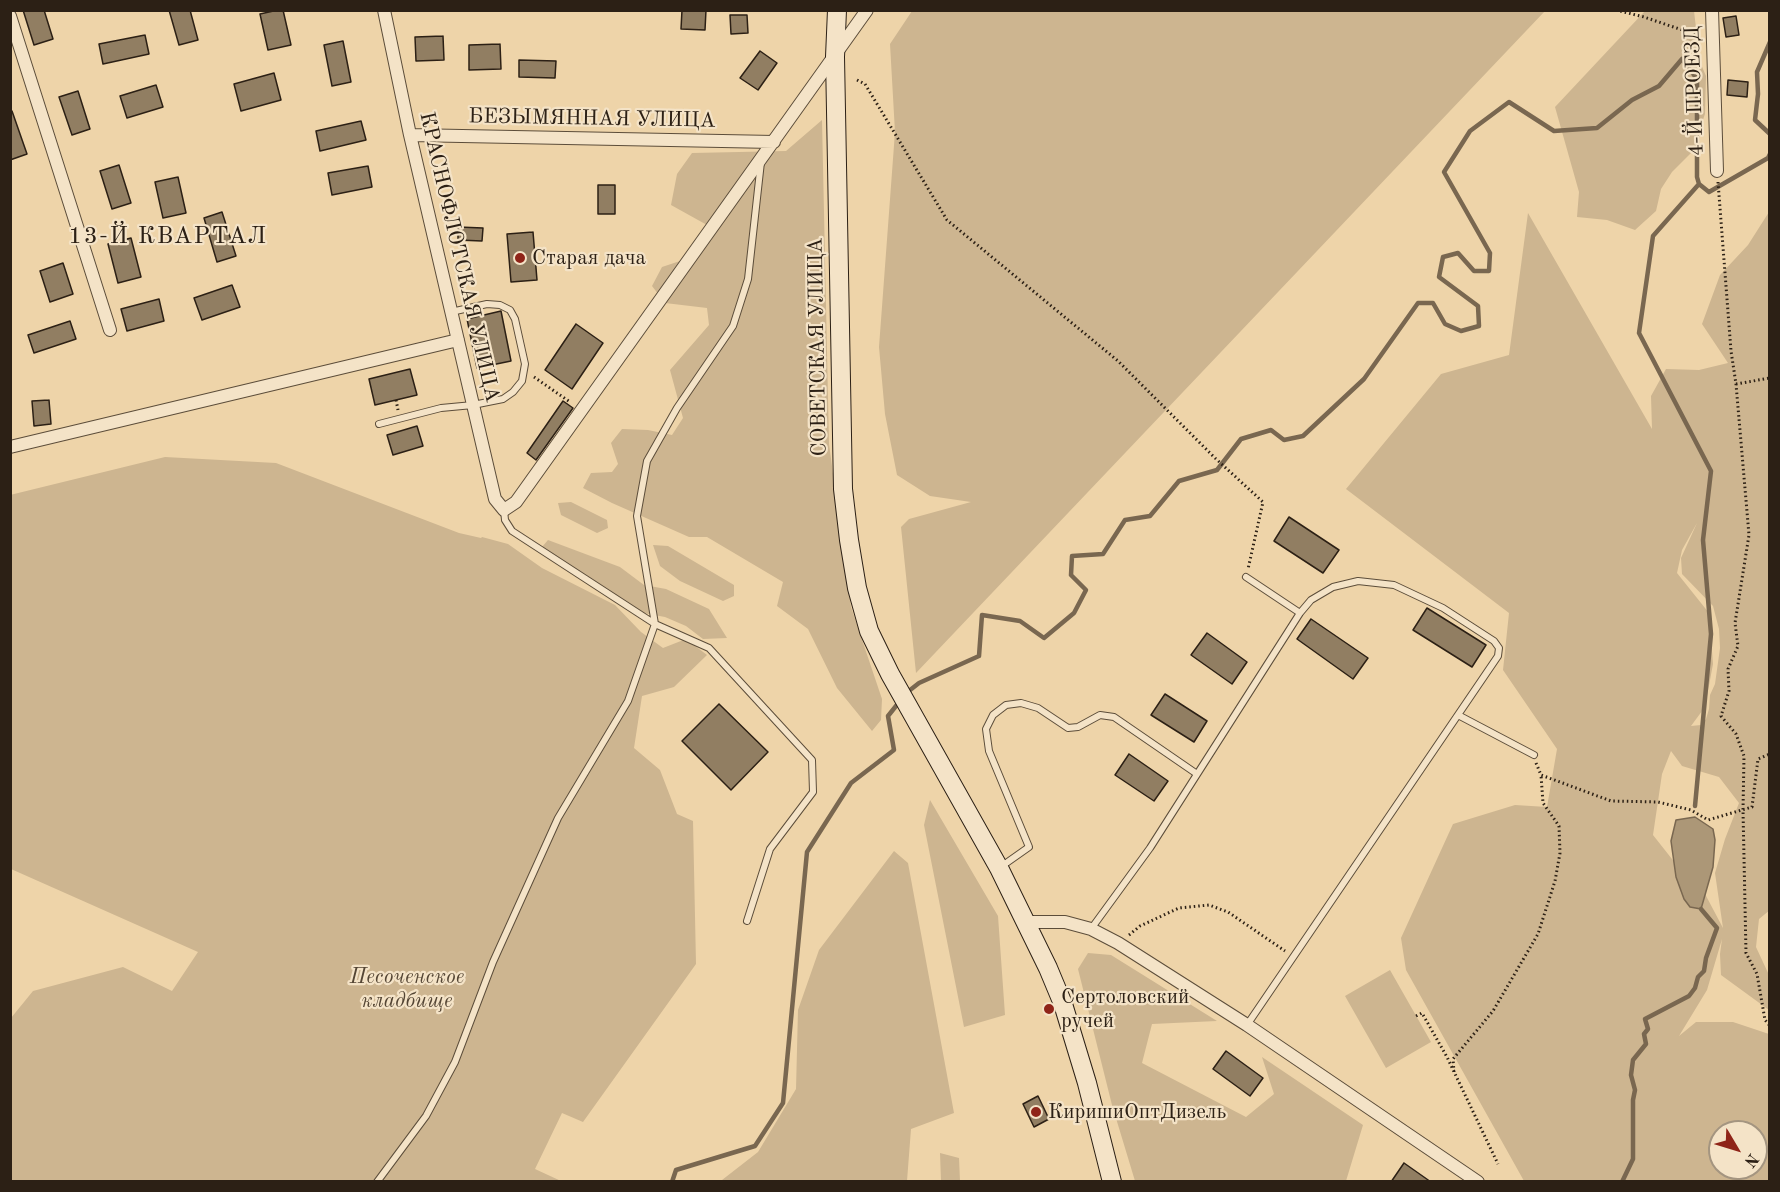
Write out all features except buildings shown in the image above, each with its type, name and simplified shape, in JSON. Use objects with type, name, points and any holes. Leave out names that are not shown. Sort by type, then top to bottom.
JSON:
[{"type":"main road","name":"СОВЕТСКАЯ УЛИЦА","points":[[837,10],[843,489],[857,588],[869,631],[890,674],[999,868],[1063,1004],[1093,1105],[1112,1182]]},
{"type":"street","name":"КРАСНОФЛОТСКАЯ УЛИЦА","points":[[384,10],[410,135],[495,499],[504,510]]},
{"type":"street","points":[[504,510],[516,502],[836,57],[867,10]]},
{"type":"street","name":"4-Й ПРОЕЗД","points":[[1712,10],[1718,171]]},
{"type":"street","points":[[10,16],[110,330]]},
{"type":"street","name":"БЕЗЫМЯННАЯ УЛИЦА","points":[[410,135],[774,142]]},
{"type":"street","points":[[10,447],[458,340]]},
{"type":"street","points":[[1026,922],[1065,922],[1090,929],[1118,943],[1247,1025],[1478,1182]]},
{"type":"lane","points":[[377,1182],[426,1116],[455,1062],[493,962],[558,818],[628,701],[655,624],[637,516],[647,461],[677,408],[733,326],[748,279],[761,161]]},
{"type":"lane","points":[[379,424],[441,408],[503,399],[518,386],[525,371],[515,319],[510,310],[500,305],[487,304],[451,312]]},
{"type":"lane","points":[[504,510],[505,520],[512,531],[655,624],[709,648],[812,760],[813,792],[770,849],[747,921]]},
{"type":"lane","points":[[1246,577],[1300,613]]},
{"type":"lane","points":[[1090,929],[1150,848],[1300,613],[1311,600],[1334,587],[1358,581],[1394,585],[1443,608],[1494,641],[1498,648],[1498,656],[1247,1025]]},
{"type":"lane","points":[[999,868],[1029,847],[989,751],[986,729],[993,716],[1006,705],[1021,703],[1038,708],[1068,728],[1078,727],[1100,715],[1114,717],[1197,774]]},
{"type":"lane","points":[[1458,715],[1534,755]]},
{"type":"path","points":[[1616,10],[1644,17],[1713,41]]},
{"type":"path","points":[[857,80],[865,84],[947,220],[1118,361],[1215,458],[1263,502],[1246,577]]},
{"type":"path","points":[[1719,198],[1749,535],[1736,623],[1738,646],[1728,669],[1729,691],[1721,716],[1736,734],[1744,756],[1746,954],[1757,974],[1765,1020],[1770,1026]]},
{"type":"path","points":[[525,371],[581,410]]},
{"type":"path","points":[[1736,384],[1770,378]]},
{"type":"path","points":[[1541,775],[1611,801],[1658,802],[1691,810],[1708,820],[1752,807],[1758,759],[1770,754]]},
{"type":"path","points":[[1454,1072],[1453,1059],[1493,1011],[1538,934],[1555,881],[1560,854],[1559,826],[1544,803],[1541,775],[1534,755]]},
{"type":"path","points":[[1118,943],[1140,926],[1179,908],[1209,904],[1228,912],[1294,957]]},
{"type":"path","points":[[1416,1016],[1422,1013],[1454,1072],[1498,1164]]},
{"type":"green space","points":[[912,11],[1545,11],[916,673],[901,527],[909,519],[971,502],[930,496],[897,475],[885,414],[879,347],[895,132],[890,44]]},
{"type":"green space","points":[[1645,11],[1694,11],[1700,62],[1706,76],[1705,114],[1691,153],[1672,172],[1661,189],[1656,211],[1635,230],[1607,220],[1577,217],[1579,192],[1555,107]]},
{"type":"green space","points":[[822,120],[829,444],[851,607],[882,699],[881,720],[872,731],[837,688],[808,629],[777,606],[783,582],[707,537],[689,537],[583,488],[591,473],[612,472],[618,464],[611,443],[622,429],[648,430],[672,435],[683,418],[670,370],[709,325],[707,308],[665,303],[652,286],[662,267],[698,255],[712,238],[707,225],[671,205],[677,174],[692,153],[786,151]]},
{"type":"green space","points":[[1769,212],[1770,910],[1759,919],[1756,947],[1769,975],[1769,1010],[1721,975],[1722,939],[1707,990],[1679,1036],[1696,1022],[1733,1022],[1769,1034],[1769,1181],[1524,1181],[1406,970],[1401,938],[1453,824],[1515,805],[1547,807],[1557,749],[1503,670],[1509,613],[1346,489],[1441,374],[1509,355],[1528,213],[1652,429],[1651,396],[1666,369],[1699,370],[1728,363],[1702,324],[1720,275],[1748,245]],"holes":[[[1697,523],[1681,558],[1682,574],[1713,606],[1719,629],[1720,648],[1709,709],[1701,725],[1691,726],[1705,707],[1713,664],[1709,613],[1677,573],[1682,550]],[[1671,751],[1682,766],[1719,777],[1739,803],[1715,873],[1723,928],[1695,875],[1683,873],[1653,835],[1662,774]]]},
{"type":"green space","name":"Песоченское кладбище","points":[[165,457],[276,463],[459,533],[508,544],[542,568],[615,605],[641,632],[663,648],[686,639],[707,655],[674,687],[642,696],[634,748],[660,770],[677,814],[693,821],[696,964],[583,1122],[562,1113],[535,1169],[561,1181],[11,1181],[11,1018],[33,991],[123,967],[172,991],[198,952],[11,869],[10,495]]},
{"type":"green space","points":[[571,502],[607,520],[608,528],[597,533],[561,515],[558,503]]},
{"type":"green space","points":[[548,540],[620,567],[644,585],[666,589],[709,609],[727,638],[703,639],[686,626],[665,617],[638,612],[589,585],[542,547]]},
{"type":"green space","points":[[653,545],[668,546],[734,585],[734,596],[723,601],[680,581],[660,566]]},
{"type":"green space","points":[[930,800],[998,916],[1005,1015],[964,1027],[924,825]]},
{"type":"green space","points":[[894,851],[908,863],[954,1113],[911,1129],[907,1181],[722,1180],[758,1152],[796,1089],[798,1010],[819,950]]},
{"type":"green space","points":[[1088,953],[1111,955],[1217,1021],[1152,1024],[1142,1063],[1246,1117],[1274,1094],[1262,1057],[1363,1125],[1346,1181],[1135,1181],[1112,1105],[1078,969]]},
{"type":"green space","points":[[1390,970],[1431,1042],[1386,1068],[1345,996]]},
{"type":"green space","points":[[940,1153],[959,1158],[960,1181],[941,1181]]},
{"type":"shaded area","points":[[1695,817],[1713,829],[1715,840],[1713,867],[1701,909],[1690,907],[1684,899],[1676,877],[1671,841],[1676,820]]},
{"type":"waterway","name":"Сертоловский ручей","points":[[1770,42],[1757,72],[1758,94],[1755,120],[1770,134]]},
{"type":"waterway","name":"Сертоловский ручей","points":[[905,694],[919,683],[979,656],[982,615],[1020,621],[1044,638],[1074,613],[1086,590],[1071,575],[1072,556],[1103,554],[1125,520],[1150,516],[1179,481],[1217,470],[1241,439],[1271,430],[1284,440],[1303,436],[1364,379],[1418,303],[1433,303],[1445,324],[1461,331],[1479,326],[1478,306],[1439,277],[1443,257],[1458,253],[1474,271],[1489,271],[1490,253],[1444,172],[1470,131],[1509,102],[1554,131],[1597,128],[1632,100],[1659,86],[1682,59],[1697,79],[1697,177],[1699,184],[1709,192],[1768,158],[1770,154]]},
{"type":"waterway","points":[[1695,806],[1711,634],[1703,540],[1711,471],[1639,333],[1653,236],[1699,184]]},
{"type":"waterway","name":"Сертоловский ручей","points":[[672,1182],[676,1170],[755,1146],[783,1103],[807,852],[851,783],[894,750],[888,716],[900,701]]},
{"type":"waterway","points":[[1622,1182],[1633,1159],[1635,1090],[1631,1075],[1633,1060],[1646,1044],[1644,1034],[1648,1029],[1645,1019],[1689,996],[1695,988],[1698,977],[1704,971],[1706,958],[1717,928],[1701,909]]},
{"type":"place","name":"Старая дача","points":[[520,258]]},
{"type":"place","name":"Сертоловский ручей","points":[[1049,1009]]},
{"type":"place","name":"КиришиОптДизель","points":[[1036,1112]]},
{"type":"district","name":"13-Й КВАРТАЛ","points":[[168,237]]}]
